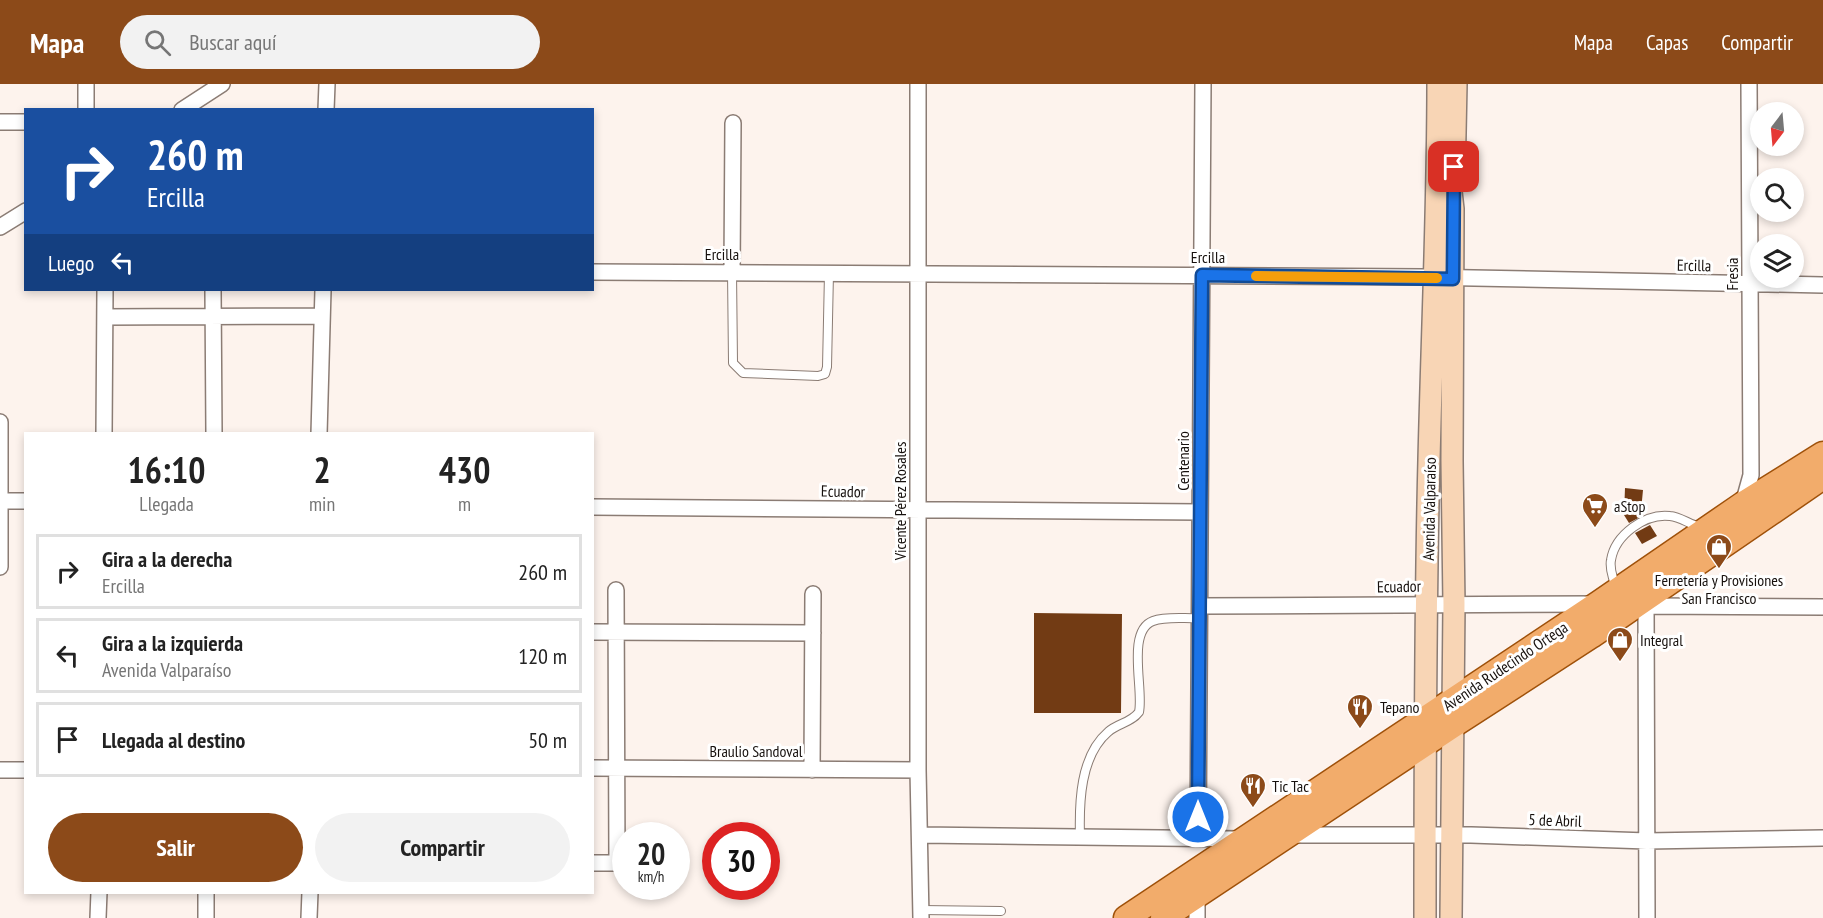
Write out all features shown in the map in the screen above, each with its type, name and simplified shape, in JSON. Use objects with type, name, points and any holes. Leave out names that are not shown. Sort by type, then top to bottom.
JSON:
[{"type":"main road","name":"Avenida Valparaíso","points":[[1425,918],[1429,461],[1444,278],[1453,209],[1456,84]]},
{"type":"main road","name":"Avenida Valparaíso","points":[[1438,92],[1453,209]]},
{"type":"main road","name":"Avenida Valparaíso","points":[[1438,92],[1452,461],[1454,604],[1451,918]]},
{"type":"main road","name":"Avenida Rudecindo Ortega","points":[[1126,918],[1453,701],[1743,504],[1823,454]]},
{"type":"main road","name":"Avenida Rudecindo Ortega","points":[[1164,918],[1197,907],[1287,835],[1452,726],[1648,603],[1823,477]]},
{"type":"street","points":[[86,84],[86,108]]},
{"type":"street","points":[[326,108],[327,84]]},
{"type":"street","name":"Vicente Pérez Rosales","points":[[918,84],[917,510],[921,914]]},
{"type":"street","name":"Centenario","points":[[1198,839],[1203,84]]},
{"type":"street","name":"Fresia","points":[[1743,504],[1749,487],[1750,464],[1749,84]]},
{"type":"street","points":[[185,108],[216,88]]},
{"type":"street","points":[[211,108],[216,88]]},
{"type":"street","points":[[0,122],[24,122]]},
{"type":"street","points":[[732,272],[733,123]]},
{"type":"street","points":[[0,227],[24,212]]},
{"type":"street","name":"Ercilla","points":[[594,272],[1202,275],[1823,285]]},
{"type":"street","points":[[104,432],[105,291]]},
{"type":"street","points":[[213,291],[214,432]]},
{"type":"street","points":[[319,432],[323,291]]},
{"type":"street","points":[[106,317],[322,316]]},
{"type":"street","points":[[0,422],[0,567]]},
{"type":"street","points":[[1750,464],[1764,474],[1782,480]]},
{"type":"street","points":[[1,501],[24,501]]},
{"type":"street","name":"Ecuador","points":[[594,507],[1200,512]]},
{"type":"street","points":[[594,863],[617,863],[616,590]]},
{"type":"street","points":[[812,770],[813,594]]},
{"type":"street","name":"Ecuador","points":[[1200,612],[1606,598]]},
{"type":"street","points":[[1647,918],[1648,603],[1823,607]]},
{"type":"street","points":[[594,632],[813,633]]},
{"type":"street","name":"Braulio Sandoval","points":[[594,768],[918,770]]},
{"type":"street","points":[[0,770],[24,770]]},
{"type":"street","points":[[921,835],[1244,839]]},
{"type":"street","name":"5 de Abril","points":[[1287,835],[1453,835],[1647,841],[1823,838]]},
{"type":"street","points":[[98,918],[99,894]]},
{"type":"street","points":[[206,894],[206,918]]},
{"type":"street","points":[[309,918],[310,894]]},
{"type":"lane","points":[[732,272],[733,363],[737,369],[743,373],[818,376],[825,374],[828,367],[829,273]]},
{"type":"lane","points":[[1606,598],[1615,586],[1611,557],[1622,537],[1630,529],[1647,520],[1669,515],[1695,526],[1711,526]]},
{"type":"lane","points":[[1080,837],[1082,793],[1089,759],[1094,749],[1111,729],[1130,721],[1139,712],[1138,643],[1141,631],[1148,623],[1157,620],[1200,612]]},
{"type":"lane","points":[[921,914],[1001,911]]},
{"type":"building","points":[[1625,488],[1643,490],[1641,511],[1644,515],[1629,523],[1624,515]]},
{"type":"building","points":[[1650,525],[1657,536],[1642,544],[1635,533]]},
{"type":"building","points":[[1034,613],[1122,614],[1121,713],[1034,713]]},
{"type":"slow traffic","points":[[1256,276],[1437,278]]},
{"type":"place","name":"aStop","points":[[1595,529]]},
{"type":"place","name":"Ferretería y Provisiones San Francisco","points":[[1719,570]]},
{"type":"place","name":"Integral","points":[[1620,663]]},
{"type":"place","name":"Tepano","points":[[1360,730]]},
{"type":"place","name":"Tic Tac","points":[[1253,809]]},
{"type":"route","points":[[1198,817],[1202,275],[1453,279],[1454,167]]}]
